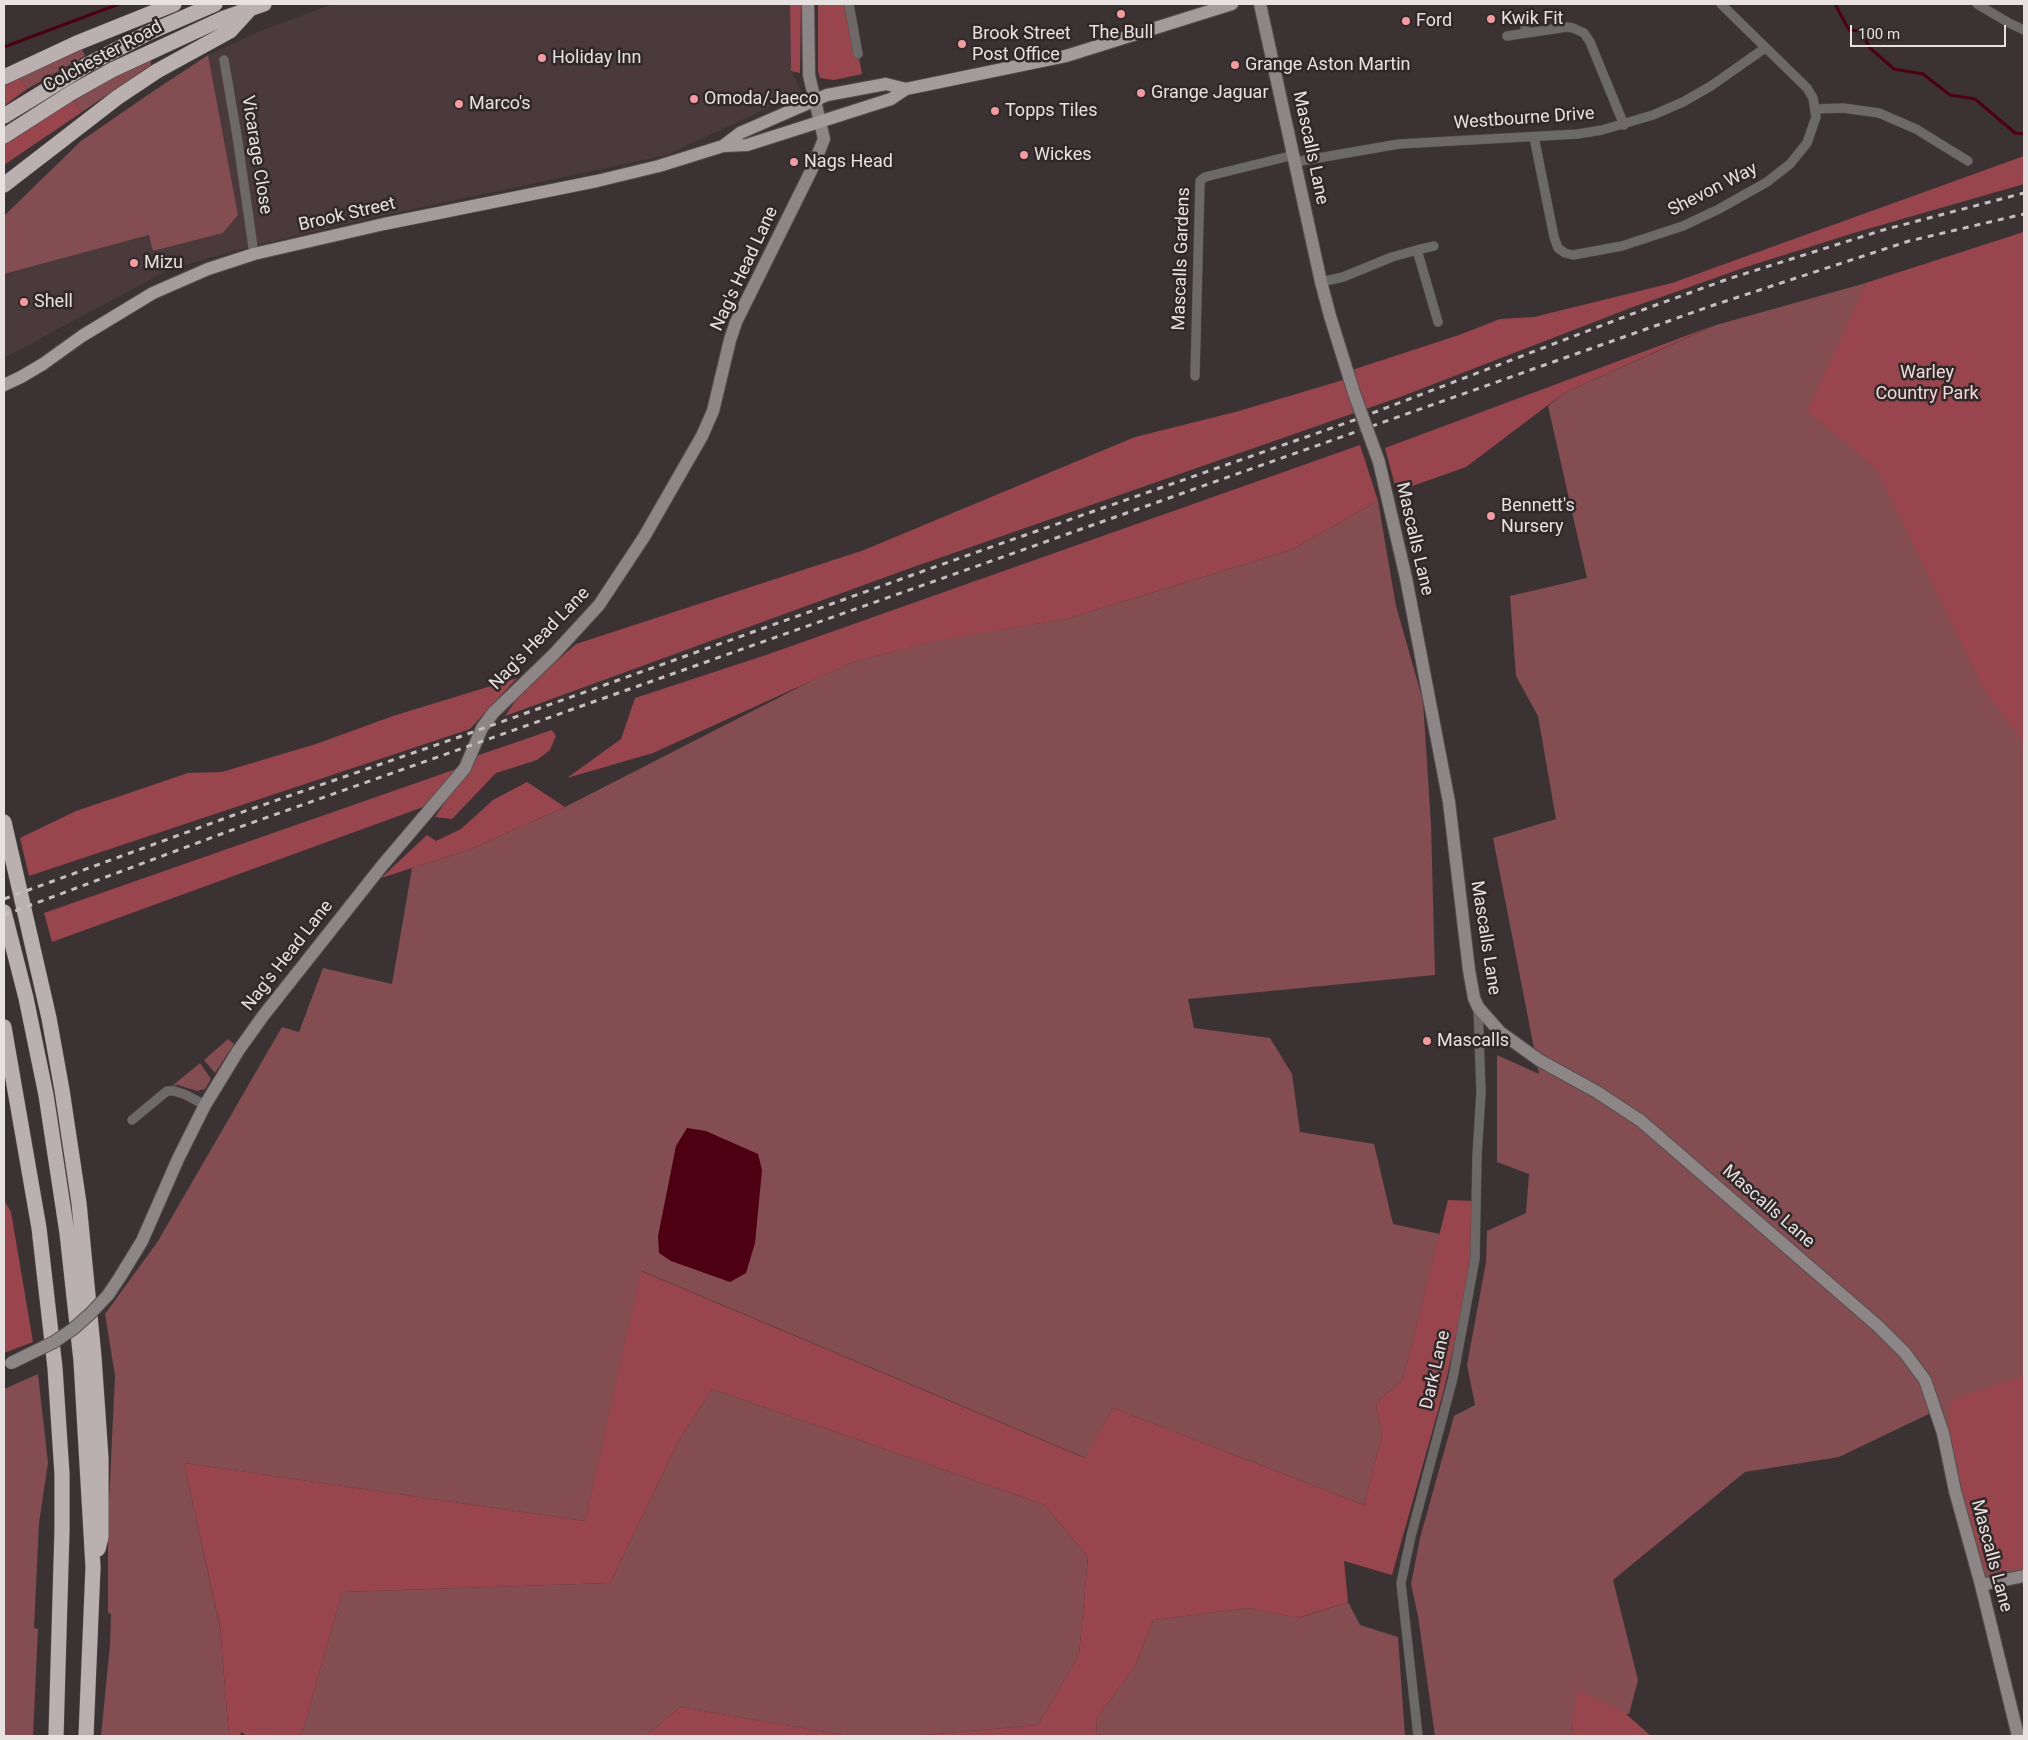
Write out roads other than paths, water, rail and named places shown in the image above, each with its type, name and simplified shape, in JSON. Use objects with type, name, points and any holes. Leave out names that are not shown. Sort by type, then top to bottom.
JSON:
[{"type":"highway","points":[[4,77],[77,43],[174,4]]},
{"type":"highway","name":"Colchester Road","points":[[4,116],[87,65],[148,33],[215,4]]},
{"type":"highway","points":[[4,185],[118,97],[157,71],[230,31],[258,6]]},
{"type":"highway","name":"Colchester Road","points":[[4,136],[57,102],[145,53],[258,6]]},
{"type":"highway","points":[[4,822],[49,1018],[64,1100],[79,1203],[102,1458],[101,1537],[93,1568]]},
{"type":"highway","points":[[4,856],[29,971],[35,1042]]},
{"type":"highway","points":[[4,912],[35,1042],[55,1149],[76,1313],[86,1423],[93,1568],[86,1736]]},
{"type":"highway","points":[[4,1027],[38,1220],[56,1368],[62,1502],[56,1736]]},
{"type":"main road","name":"Brook Street","points":[[4,385],[21,378],[82,336],[153,293],[208,269],[254,254],[384,224],[597,181],[659,166],[723,146],[747,145],[891,99],[906,89],[1066,56],[1232,4]]},
{"type":"main road","name":"Brook Street","points":[[723,146],[740,133],[827,95],[886,84],[906,89]]},
{"type":"street","name":"Nag's Head Lane","points":[[7,1364],[54,1342],[73,1329],[102,1301],[120,1277],[142,1240],[178,1159],[205,1105],[263,1016],[381,867],[465,768],[482,728],[493,713],[578,630],[599,606],[644,537],[684,468],[713,411],[736,322],[811,171],[824,139],[809,75],[808,4]]},
{"type":"street","points":[[849,4],[858,54]]},
{"type":"street","name":"Mascalls Lane","points":[[1260,4],[1321,282],[1354,393],[1379,462],[1406,578],[1449,802],[1474,998],[1478,1007],[1500,1032],[1539,1060],[1597,1092],[1641,1121],[1878,1326],[1905,1353],[1926,1380],[1943,1433],[1955,1491],[1982,1585],[2018,1736]]},
{"type":"street","points":[[1721,4],[1807,88],[1813,98],[1816,109],[1843,108],[1879,113],[1916,129],[1968,161]]},
{"type":"street","points":[[1977,4],[2024,30]]},
{"type":"street","points":[[1524,17],[1526,33]]},
{"type":"street","points":[[1506,36],[1567,28],[1573,28],[1584,33],[1590,42],[1624,125]]},
{"type":"street","name":"Westbourne Drive","points":[[1294,159],[1399,144],[1578,134],[1624,125],[1653,116],[1712,86],[1765,48]]},
{"type":"street","name":"Vicarage Close","points":[[224,60],[238,136],[254,254]]},
{"type":"street","name":"Shevon Way","points":[[1534,137],[1554,237],[1558,248],[1565,253],[1574,255],[1622,246],[1675,229],[1719,209],[1759,186],[1790,164],[1799,154],[1813,130],[1816,109]]},
{"type":"street","name":"Mascalls Gardens","points":[[1195,376],[1200,181],[1205,178],[1294,159]]},
{"type":"street","points":[[1321,282],[1343,277],[1392,257],[1434,246]]},
{"type":"street","points":[[1417,250],[1438,322]]},
{"type":"street","name":"Dark Lane","points":[[1418,1736],[1401,1583],[1411,1536],[1453,1378],[1475,1259],[1477,1156],[1481,1092],[1478,1007]]},
{"type":"street","points":[[1480,1046],[1500,1032]]},
{"type":"street","points":[[132,1120],[168,1091],[184,1094],[205,1105]]},
{"type":"street","points":[[1982,1585],[2024,1576]]},
{"type":"waterway","points":[[4,47],[119,4]]},
{"type":"waterway","points":[[1835,4],[1849,30],[1860,31],[1870,48],[1894,69],[1923,74],[1950,95],[1975,99],[2015,133],[2024,134]]},
{"type":"railway","points":[[4,899],[234,815],[1349,422],[1728,279],[1883,230],[2024,193]]},
{"type":"railway","points":[[4,915],[240,827],[1714,305],[1909,241],[2024,214]]},
{"type":"place","name":"The Bull","points":[[1121,14]]},
{"type":"place","name":"Kwik Fit","points":[[1491,19]]},
{"type":"place","name":"Ford","points":[[1406,21]]},
{"type":"place","name":"Brook Street Post Office","points":[[962,44]]},
{"type":"place","name":"Holiday Inn","points":[[542,58]]},
{"type":"place","name":"Grange Aston Martin","points":[[1235,65]]},
{"type":"place","name":"Grange Jaguar","points":[[1141,93]]},
{"type":"place","name":"Omoda/Jaeco","points":[[694,99]]},
{"type":"place","name":"Marco's","points":[[459,104]]},
{"type":"place","name":"Topps Tiles","points":[[995,111]]},
{"type":"place","name":"Wickes","points":[[1024,155]]},
{"type":"place","name":"Nags Head","points":[[794,162]]},
{"type":"place","name":"Mizu","points":[[134,263]]},
{"type":"place","name":"Shell","points":[[24,302]]},
{"type":"place","name":"Bennett's Nursery","points":[[1491,516]]},
{"type":"place","name":"Mascalls","points":[[1427,1041]]},
{"type":"park label","name":"Warley Country Park","points":[[1927,383]]}]
